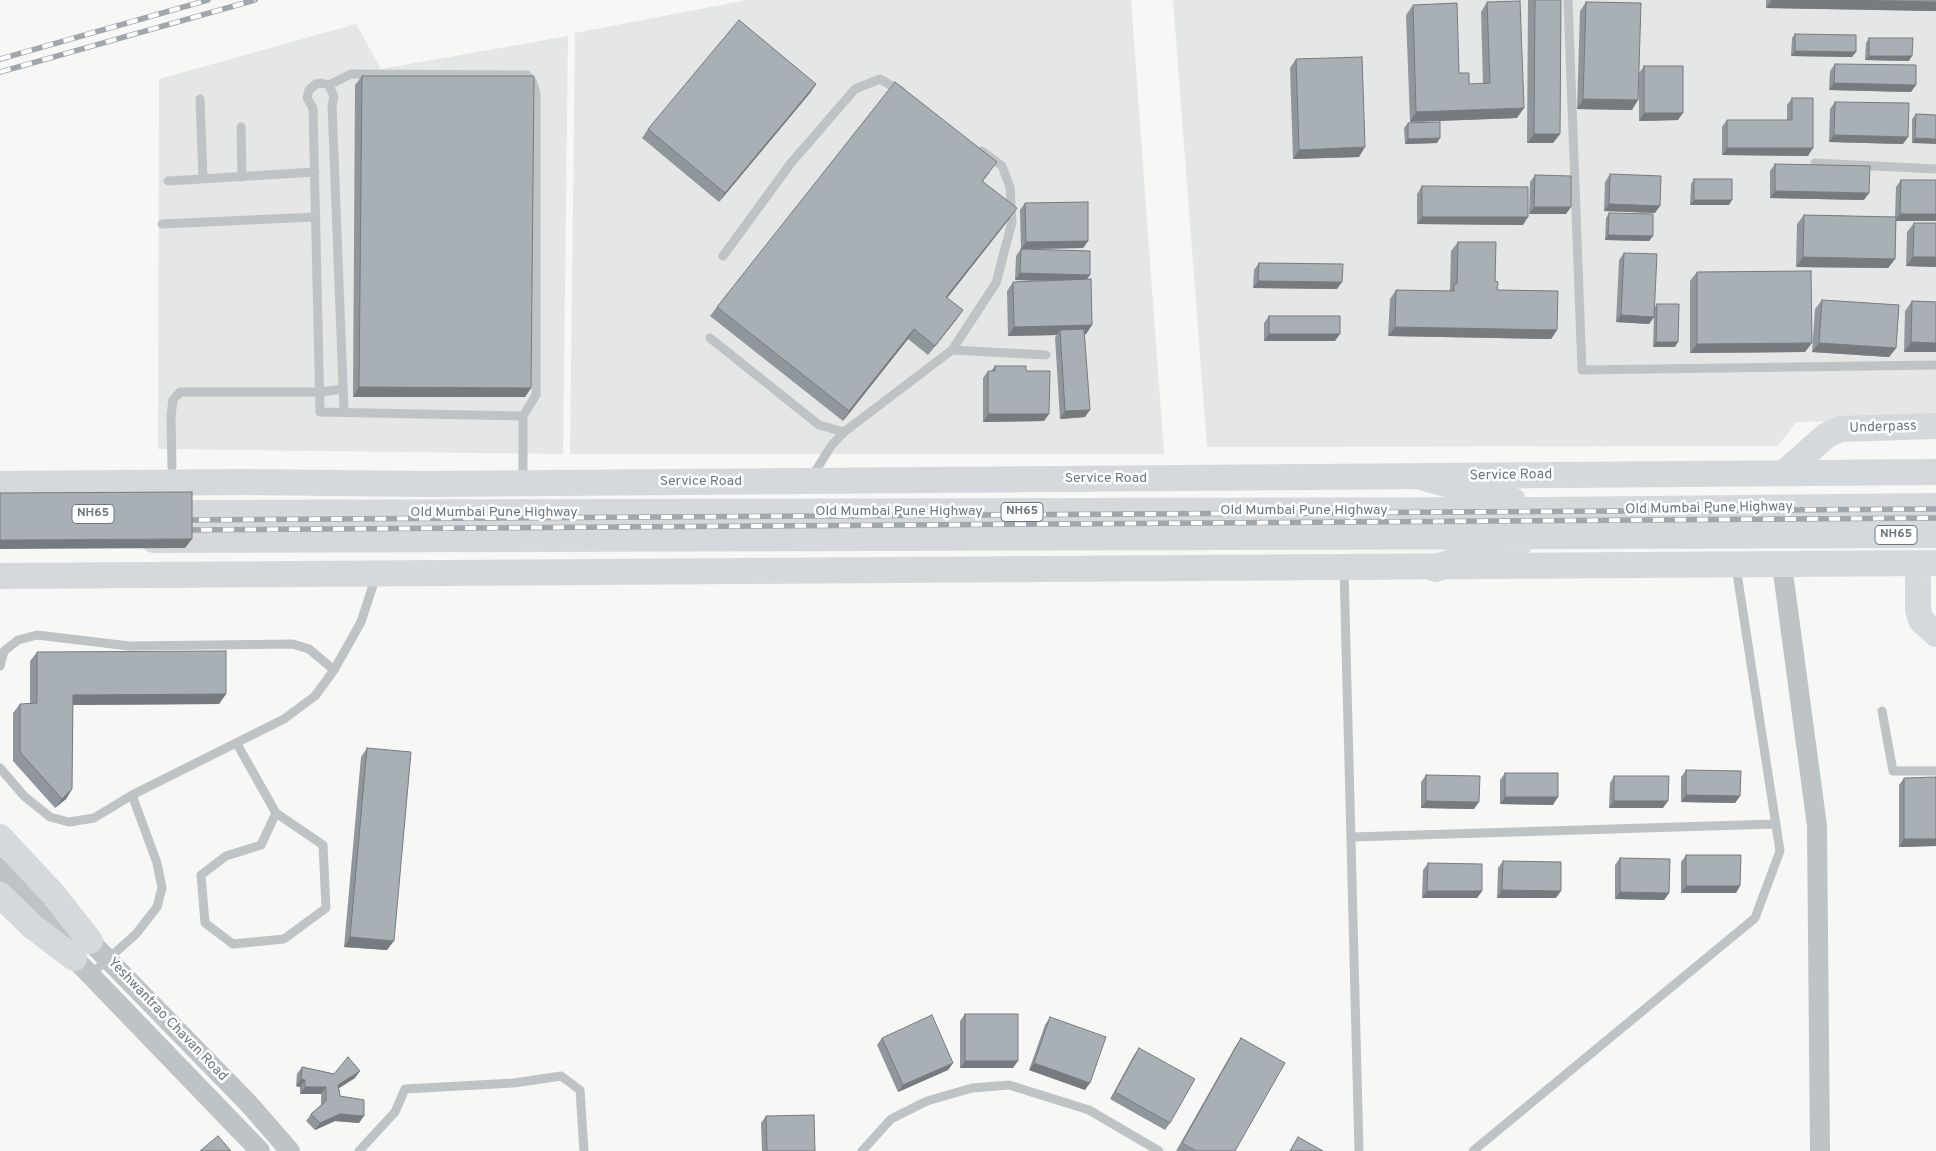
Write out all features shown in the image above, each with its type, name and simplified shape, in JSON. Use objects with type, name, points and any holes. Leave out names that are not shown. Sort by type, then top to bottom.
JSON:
[{"type":"highway","points":[[1424,477],[1547,523]]},
{"type":"highway","name":"Old Mumbai Pune Highway","points":[[1547,523],[1859,508],[1936,507]]},
{"type":"highway","points":[[1435,568],[1547,523]]},
{"type":"highway","name":"Old Mumbai Pune Highway","points":[[127,527],[1547,523],[1856,535],[1936,534]]},
{"type":"main road","name":"Underpass","points":[[1785,472],[1827,435],[1840,429],[1936,426]]},
{"type":"main road","points":[[0,468],[366,467],[427,484]]},
{"type":"main road","name":"Service Road","points":[[427,484],[1936,472]]},
{"type":"main road","points":[[0,484],[241,482],[427,484]]},
{"type":"main road","points":[[0,576],[1927,564],[1918,609],[1921,620],[1936,634]]},
{"type":"main road","points":[[0,837],[54,895],[90,958]]},
{"type":"main road","points":[[0,895],[32,926],[90,958]]},
{"type":"street","points":[[1782,565],[1817,826],[1820,1151]]},
{"type":"street","name":"Yeshwantrao Chavan Road","points":[[0,867],[90,958],[249,1104],[290,1151]]},
{"type":"street","name":"Yeshwantrao Chavan Road","points":[[90,958],[260,1151]]},
{"type":"lane","points":[[1568,0],[1582,370],[1936,365]]},
{"type":"lane","points":[[522,484],[523,416],[536,395],[536,94],[533,82],[527,74],[351,74],[329,85],[316,84],[309,90],[307,98],[313,108],[320,412],[523,416]]},
{"type":"lane","points":[[722,256],[791,163],[855,89],[880,79],[895,86],[910,97]]},
{"type":"lane","points":[[329,85],[334,97],[332,105],[344,411]]},
{"type":"lane","points":[[200,99],[203,179]]},
{"type":"lane","points":[[241,127],[242,177]]},
{"type":"lane","points":[[809,481],[831,446],[844,432],[952,350],[996,283],[1012,222],[1010,187],[1002,166],[972,143]]},
{"type":"lane","points":[[1815,162],[1936,169]]},
{"type":"lane","points":[[168,181],[315,172]]},
{"type":"lane","points":[[162,224],[316,217]]},
{"type":"lane","points":[[710,338],[819,425],[844,432]]},
{"type":"lane","points":[[952,350],[1046,355]]},
{"type":"lane","points":[[172,468],[173,400],[180,392],[320,392],[343,389]]},
{"type":"lane","points":[[1473,1151],[1481,1147],[1755,918],[1780,851],[1735,565]]},
{"type":"lane","points":[[1344,569],[1352,837],[1358,1151]]},
{"type":"lane","points":[[0,768],[24,796],[50,817],[69,822],[94,818],[132,795],[284,719],[315,696],[334,670],[361,622],[377,573]]},
{"type":"lane","points":[[0,666],[4,651],[18,640],[37,635],[129,646],[293,644],[309,649],[334,670]]},
{"type":"lane","points":[[1882,711],[1893,771],[1936,771]]},
{"type":"lane","points":[[237,744],[276,813],[323,845],[326,908],[284,939],[233,944],[205,923],[201,875],[226,856],[261,845],[276,813]]},
{"type":"lane","points":[[90,958],[136,934],[157,907],[162,888],[157,863],[132,795]]},
{"type":"lane","points":[[1352,837],[1775,824]]},
{"type":"lane","points":[[360,1151],[395,1112],[405,1090],[514,1083],[561,1076],[580,1090],[584,1151]]},
{"type":"lane","points":[[862,1151],[891,1119],[926,1100],[972,1088],[1009,1085],[1089,1110],[1159,1151]]},
{"type":"shaded area","points":[[747,0],[1131,0],[1164,454],[570,454],[575,33]]},
{"type":"shaded area","points":[[1173,0],[1936,0],[1936,419],[1796,422],[1778,446],[1207,447]]},
{"type":"shaded area","points":[[356,24],[381,69],[568,36],[563,454],[158,449],[159,79]]},
{"type":"building","points":[[1535,0],[1561,0],[1560,134],[1534,134]]},
{"type":"building","points":[[1841,0],[1936,0],[1936,2]]},
{"type":"building","points":[[1520,1],[1524,108],[1416,112],[1413,5],[1457,3],[1459,73],[1469,73],[1469,84],[1490,83],[1487,2]]},
{"type":"building","points":[[1586,2],[1641,3],[1638,100],[1583,99]]},
{"type":"building","points":[[739,20],[816,84],[725,193],[648,129]]},
{"type":"building","points":[[1795,34],[1856,35],[1856,52],[1795,51]]},
{"type":"building","points":[[1869,38],[1913,38],[1912,56],[1869,56]]},
{"type":"building","points":[[1362,57],[1365,147],[1299,150],[1296,59]]},
{"type":"building","points":[[1835,64],[1916,65],[1916,85],[1834,83]]},
{"type":"building","points":[[1644,66],[1683,66],[1683,113],[1644,113]]},
{"type":"building","points":[[362,76],[534,76],[531,388],[359,387]]},
{"type":"building","points":[[895,82],[997,162],[982,181],[1017,208],[946,297],[963,310],[935,346],[914,329],[849,411],[717,307]]},
{"type":"building","points":[[1792,98],[1813,98],[1813,148],[1727,148],[1727,120],[1792,120]]},
{"type":"building","points":[[1835,102],[1909,103],[1908,137],[1834,135]]},
{"type":"building","points":[[1916,114],[1936,115],[1936,139],[1915,138]]},
{"type":"building","points":[[1440,122],[1440,138],[1408,139],[1408,123]]},
{"type":"building","points":[[1775,164],[1870,166],[1869,193],[1775,191]]},
{"type":"building","points":[[1610,174],[1661,176],[1660,206],[1609,204]]},
{"type":"building","points":[[1535,175],[1571,176],[1571,207],[1534,207]]},
{"type":"building","points":[[1694,179],[1732,179],[1732,200],[1694,200]]},
{"type":"building","points":[[1901,180],[1936,180],[1936,214],[1900,214]]},
{"type":"building","points":[[1422,186],[1528,187],[1528,217],[1422,217]]},
{"type":"building","points":[[1088,202],[1088,241],[1026,242],[1025,203]]},
{"type":"building","points":[[1609,213],[1653,214],[1653,236],[1608,235]]},
{"type":"building","points":[[1804,215],[1896,217],[1895,259],[1803,257]]},
{"type":"building","points":[[1914,223],[1936,223],[1936,257],[1913,257]]},
{"type":"building","points":[[1458,242],[1496,242],[1495,281],[1498,282],[1497,290],[1558,291],[1557,330],[1395,327],[1396,290],[1454,291],[1454,284],[1457,284]]},
{"type":"building","points":[[1021,249],[1090,251],[1090,275],[1020,273]]},
{"type":"building","points":[[1624,253],[1657,254],[1654,317],[1621,315]]},
{"type":"building","points":[[1259,263],[1343,264],[1342,282],[1258,281]]},
{"type":"building","points":[[1811,271],[1812,343],[1697,344],[1697,272]]},
{"type":"building","points":[[1091,279],[1092,325],[1014,327],[1013,282]]},
{"type":"building","points":[[1822,300],[1899,305],[1896,348],[1819,343]]},
{"type":"building","points":[[1912,301],[1936,302],[1936,343],[1911,342]]},
{"type":"building","points":[[1657,304],[1679,304],[1678,342],[1656,342]]},
{"type":"building","points":[[1269,316],[1340,316],[1340,334],[1269,334]]},
{"type":"building","points":[[1084,329],[1090,410],[1065,411],[1060,330]]},
{"type":"building","points":[[995,366],[1026,366],[1026,371],[1050,371],[1049,414],[988,414],[988,371],[995,371]]},
{"type":"building","points":[[192,492],[192,539],[0,540],[0,493]]},
{"type":"building","points":[[226,651],[226,694],[73,695],[72,789],[62,799],[20,752],[20,704],[37,703],[37,652]]},
{"type":"building","points":[[367,748],[411,752],[394,941],[350,937]]},
{"type":"building","points":[[1686,770],[1741,771],[1740,796],[1686,795]]},
{"type":"building","points":[[1505,773],[1558,773],[1558,797],[1505,797]]},
{"type":"building","points":[[1426,775],[1480,776],[1479,802],[1426,801]]},
{"type":"building","points":[[1614,776],[1669,776],[1668,801],[1614,801]]},
{"type":"building","points":[[1936,777],[1936,839],[1904,839],[1904,778]]},
{"type":"building","points":[[1686,855],[1741,855],[1740,886],[1686,886]]},
{"type":"building","points":[[1620,858],[1670,859],[1669,893],[1620,892]]},
{"type":"building","points":[[1503,861],[1561,862],[1561,891],[1502,890]]},
{"type":"building","points":[[1428,863],[1482,864],[1482,891],[1427,891]]},
{"type":"building","points":[[965,1014],[1018,1014],[1018,1061],[965,1061]]},
{"type":"building","points":[[932,1015],[953,1063],[903,1085],[882,1038]]},
{"type":"building","points":[[1050,1017],[1106,1037],[1090,1083],[1034,1063]]},
{"type":"building","points":[[1241,1038],[1285,1063],[1235,1151],[1196,1151],[1182,1143]]},
{"type":"building","points":[[1139,1048],[1195,1079],[1170,1123],[1115,1092]]},
{"type":"building","points":[[348,1057],[360,1071],[338,1085],[340,1096],[364,1100],[364,1116],[340,1114],[320,1123],[311,1114],[326,1101],[326,1087],[305,1087],[305,1080],[301,1079],[302,1067],[334,1074]]},
{"type":"building","points":[[814,1115],[815,1151],[767,1151],[766,1116]]},
{"type":"building","points":[[218,1136],[231,1151],[200,1151]]},
{"type":"building","points":[[1298,1137],[1323,1151],[1290,1151]]},
{"type":"railway","points":[[0,59],[208,0]]},
{"type":"railway","points":[[0,72],[255,0]]},
{"type":"railway","points":[[177,520],[1936,509]]},
{"type":"railway","points":[[179,530],[1936,518]]}]
